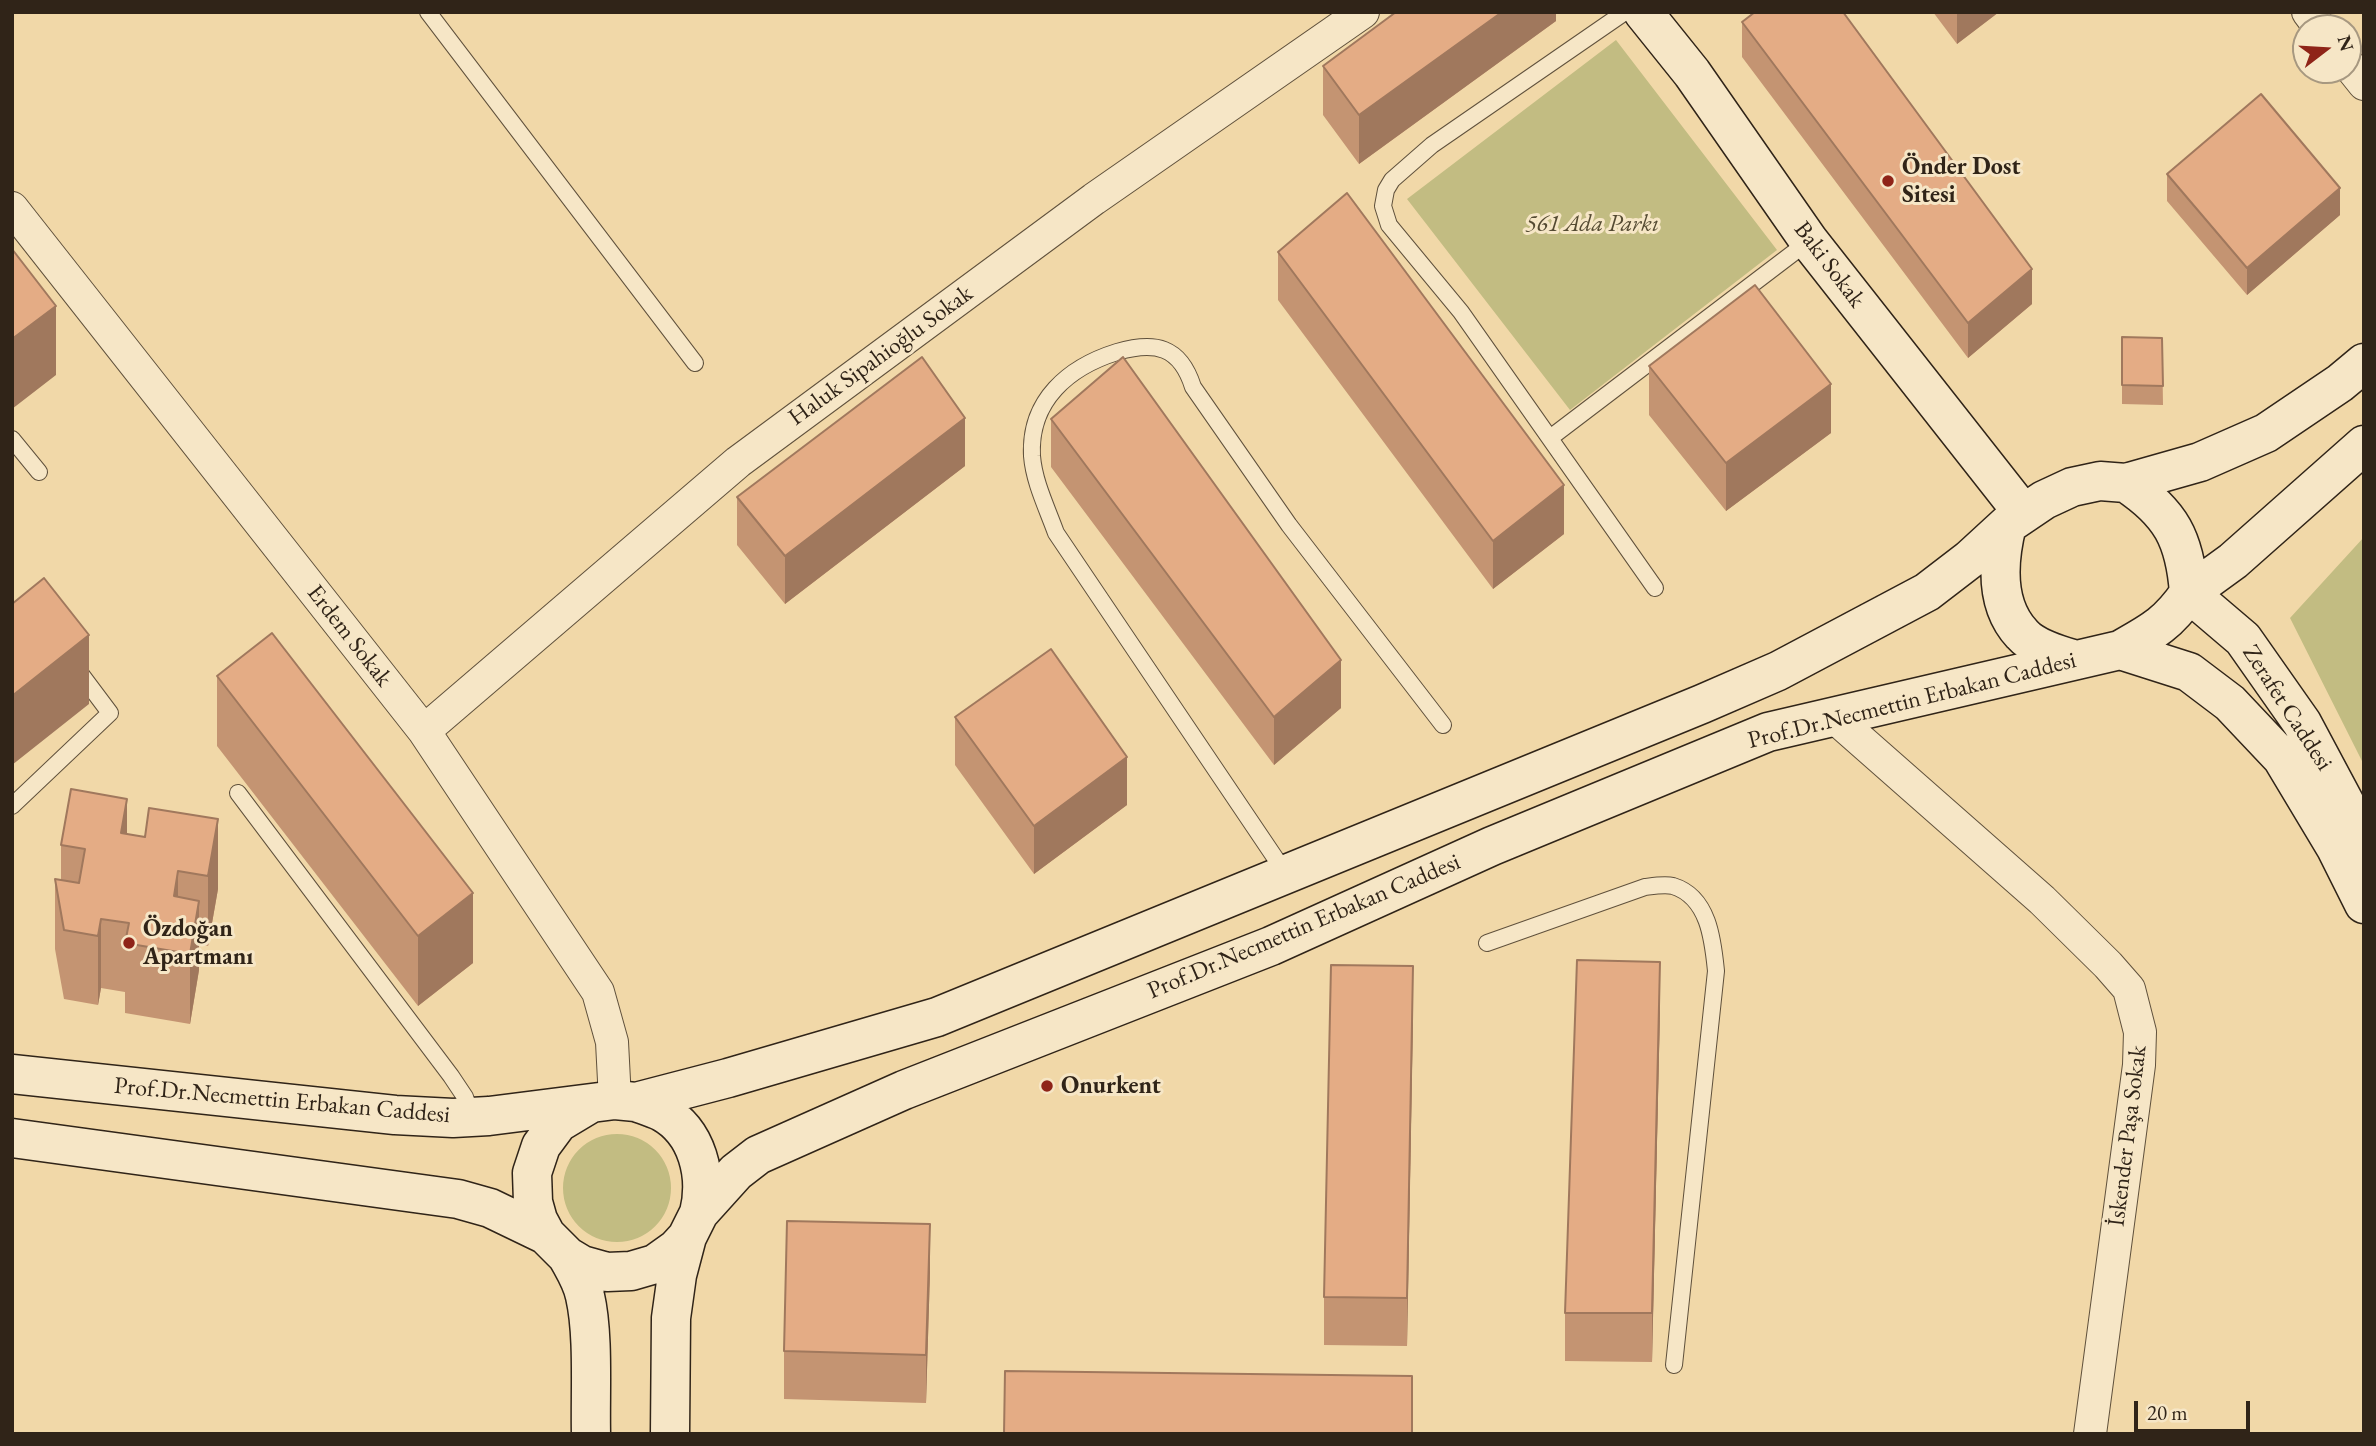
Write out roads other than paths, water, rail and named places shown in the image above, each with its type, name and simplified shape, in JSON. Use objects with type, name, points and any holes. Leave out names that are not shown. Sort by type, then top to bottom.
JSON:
[{"type":"main road","name":"Baki Sokak","points":[[1643,12],[1692,73],[1809,241],[2015,519]]},
{"type":"main road","points":[[2076,660],[2052,653],[2022,636],[2008,612],[2000,583],[2000,553],[2015,519],[2072,487],[2113,482],[2200,462],[2266,433],[2340,383],[2364,363]]},
{"type":"main road","points":[[2120,650],[2156,630],[2175,614],[2189,593],[2233,561],[2364,445]]},
{"type":"main road","points":[[2113,482],[2148,497],[2166,515],[2186,559],[2189,593]]},
{"type":"main road","name":"Prof.Dr.Necmettin Erbakan Caddesi","points":[[557,1246],[538,1220],[533,1202],[532,1174],[541,1146],[558,1124],[582,1107],[728,1078],[937,1017],[1286,874],[1778,671],[1927,592],[2015,519]]},
{"type":"main road","name":"Zerafet Caddesi","points":[[2189,593],[2243,639],[2302,723],[2364,839]]},
{"type":"main road","name":"Prof.Dr.Necmettin Erbakan Caddesi","points":[[12,1138],[457,1199],[490,1208],[557,1246],[582,1265],[607,1272],[631,1271],[655,1264],[676,1249],[736,1172],[758,1155],[904,1090],[1271,946],[1492,846],[1768,732],[2120,650]]},
{"type":"main road","name":"Zerafet Caddesi","points":[[2120,650],[2189,672],[2231,703],[2282,758],[2336,848],[2364,904]]},
{"type":"main road","name":"Prof.Dr.Necmettin Erbakan Caddesi","points":[[12,1074],[395,1115],[472,1117],[615,1102]]},
{"type":"main road","points":[[615,1102],[663,1113],[682,1129],[696,1152],[703,1178],[703,1196],[677,1275],[671,1318],[670,1434]]},
{"type":"main road","points":[[557,1246],[581,1281],[586,1297],[591,1434]]},
{"type":"street","name":"Haluk Sipahioğlu Sokak","points":[[424,731],[738,462],[1094,199],[1363,12]]},
{"type":"street","name":"Erdem Sokak","points":[[12,208],[424,731],[598,992],[612,1042],[615,1102]]},
{"type":"street","name":"İskender Paşa Sokak","points":[[1833,716],[2050,907],[2083,938],[2129,989],[2140,1032],[2139,1065],[2090,1434]]},
{"type":"lane","points":[[428,12],[695,363]]},
{"type":"lane","points":[[1625,12],[1432,145],[1392,180],[1384,198],[1385,216],[1389,225],[1461,312],[1656,587]]},
{"type":"lane","points":[[1550,438],[1809,241]]},
{"type":"lane","points":[[1286,874],[1056,533],[1035,472],[1032,455],[1037,419],[1047,399],[1061,382],[1078,368],[1098,358],[1136,346],[1165,350],[1179,359],[1188,372],[1193,387],[1289,525],[1443,725]]},
{"type":"lane","points":[[12,439],[39,472]]},
{"type":"lane","points":[[12,806],[110,713],[71,662]]},
{"type":"lane","points":[[238,793],[451,1076],[465,1097],[472,1117]]},
{"type":"lane","points":[[1487,943],[1645,887],[1671,886],[1682,891],[1692,898],[1709,924],[1716,971],[1674,1366]]},
{"type":"place","name":"Önder Dost Sitesi","points":[[1888,181]]},
{"type":"place","name":"Özdoğan Apartmanı","points":[[129,943]]},
{"type":"place","name":"Onurkent","points":[[1047,1086]]},
{"type":"park label","name":"561 Ada Parkı","points":[[1592,224]]}]
